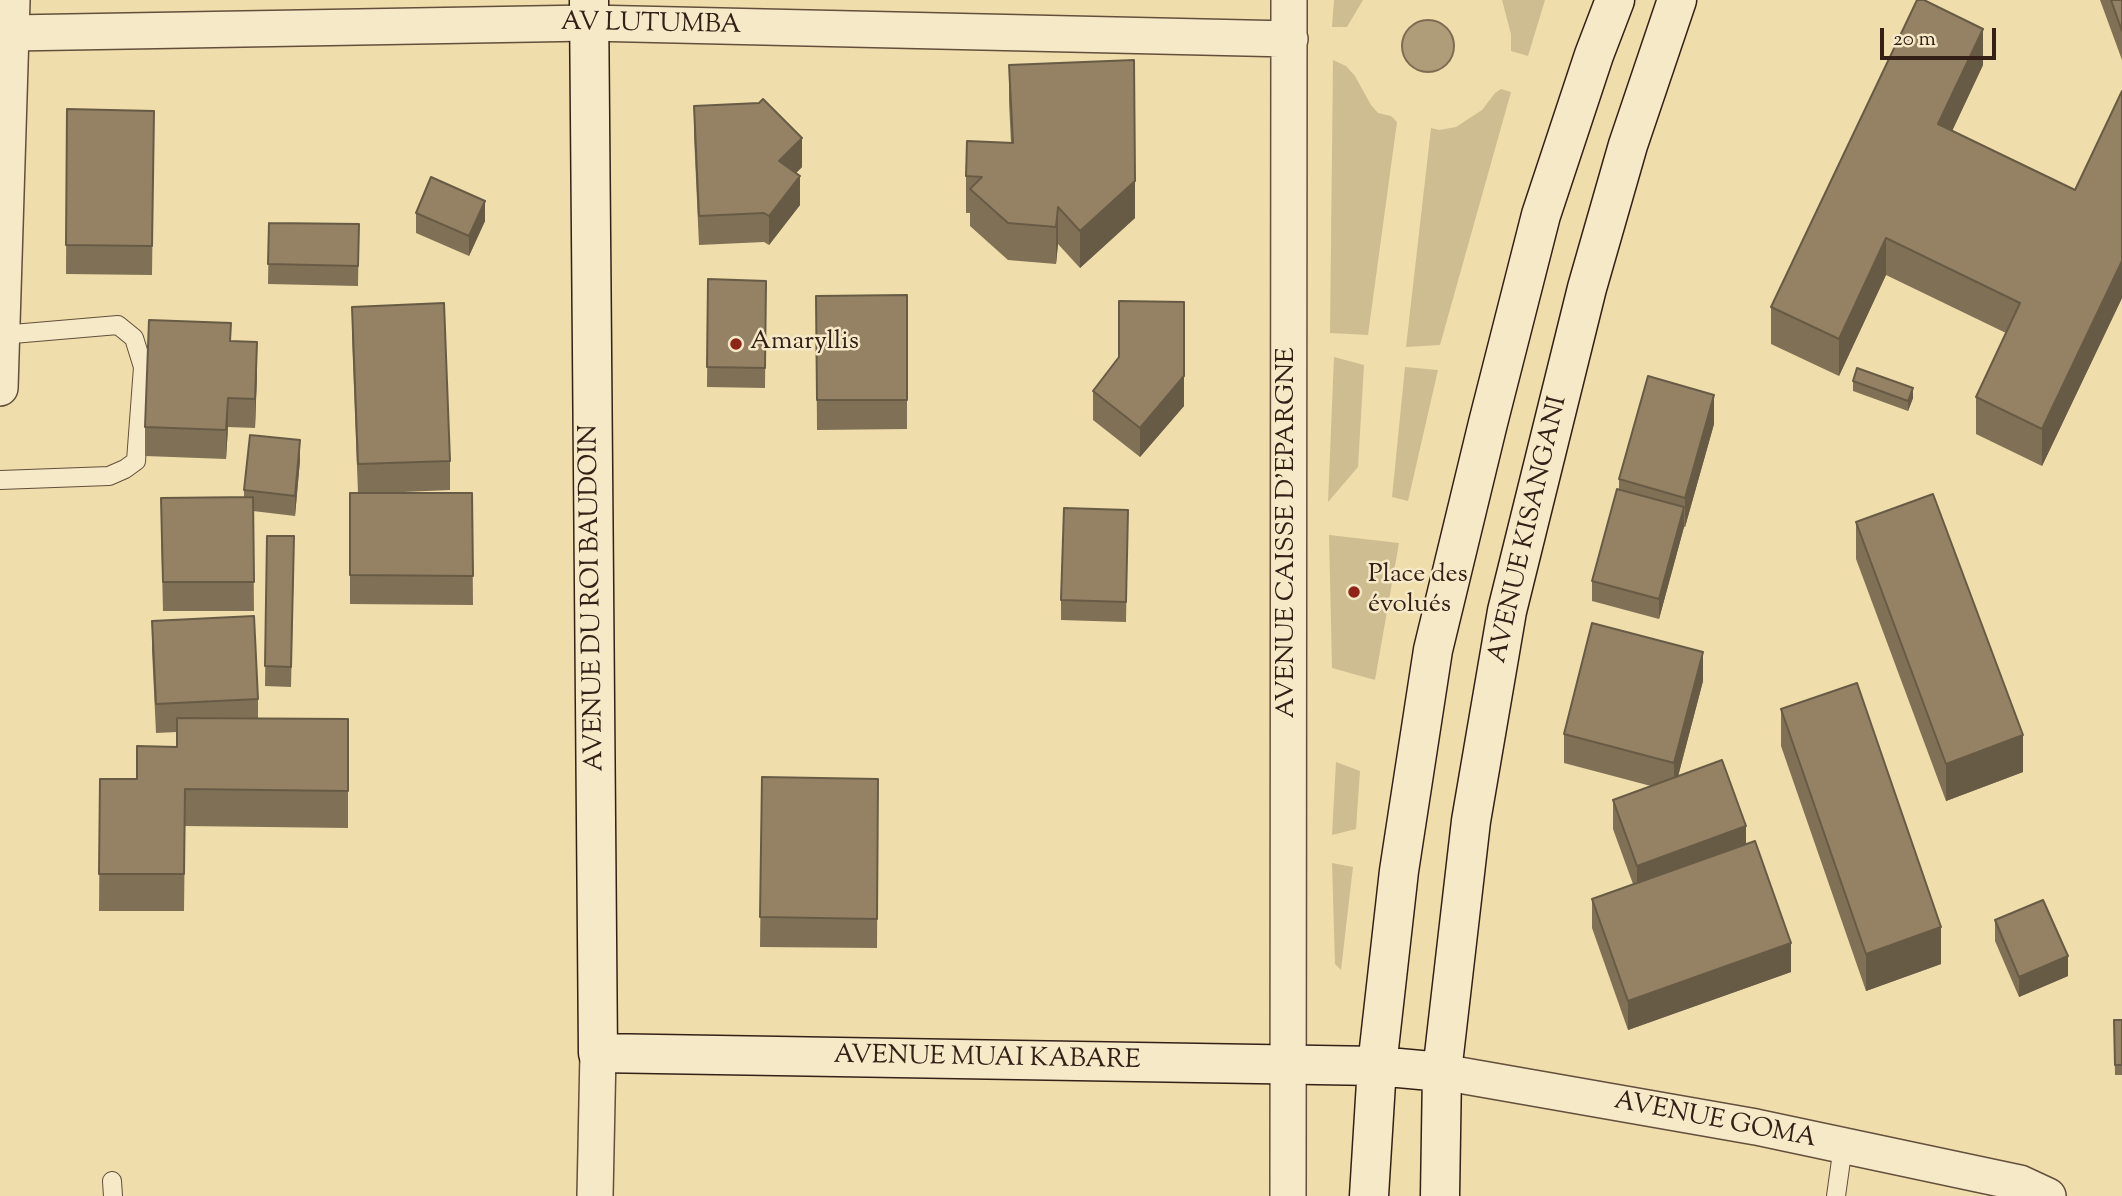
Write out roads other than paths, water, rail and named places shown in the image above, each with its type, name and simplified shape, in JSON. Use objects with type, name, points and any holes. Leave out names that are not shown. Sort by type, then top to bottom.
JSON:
[{"type":"street","name":"AVENUE CAISSE D'EPARGNE","points":[[1287,1196],[1289,0]]},
{"type":"street","points":[[1369,1196],[1377,1066],[1399,871],[1433,650],[1541,215],[1615,0]]},
{"type":"street","name":"AVENUE KISANGANI","points":[[1440,1196],[1442,1072],[1471,821],[1507,611],[1587,288],[1628,145],[1677,0]]},
{"type":"street","name":"AV LUTUMBA","points":[[12,17],[589,12],[1290,39]]},
{"type":"street","name":"AVENUE DU ROI BAUDOIN","points":[[589,12],[598,1053],[595,1196]]},
{"type":"street","points":[[0,388],[12,17]]},
{"type":"street","name":"AVENUE MUAI KABARE","points":[[598,1053],[1377,1066]]},
{"type":"street","name":"AVENUE GOMA","points":[[1377,1066],[1442,1072],[1756,1127],[2021,1183],[2048,1196]]},
{"type":"lane","points":[[0,480],[109,476],[136,461],[143,367],[134,338],[118,325],[1,335]]},
{"type":"lane","points":[[1836,1196],[1843,1146]]},
{"type":"place","name":"Amaryllis","points":[[736,344]]},
{"type":"place","name":"Place des évolués","points":[[1354,592]]}]
